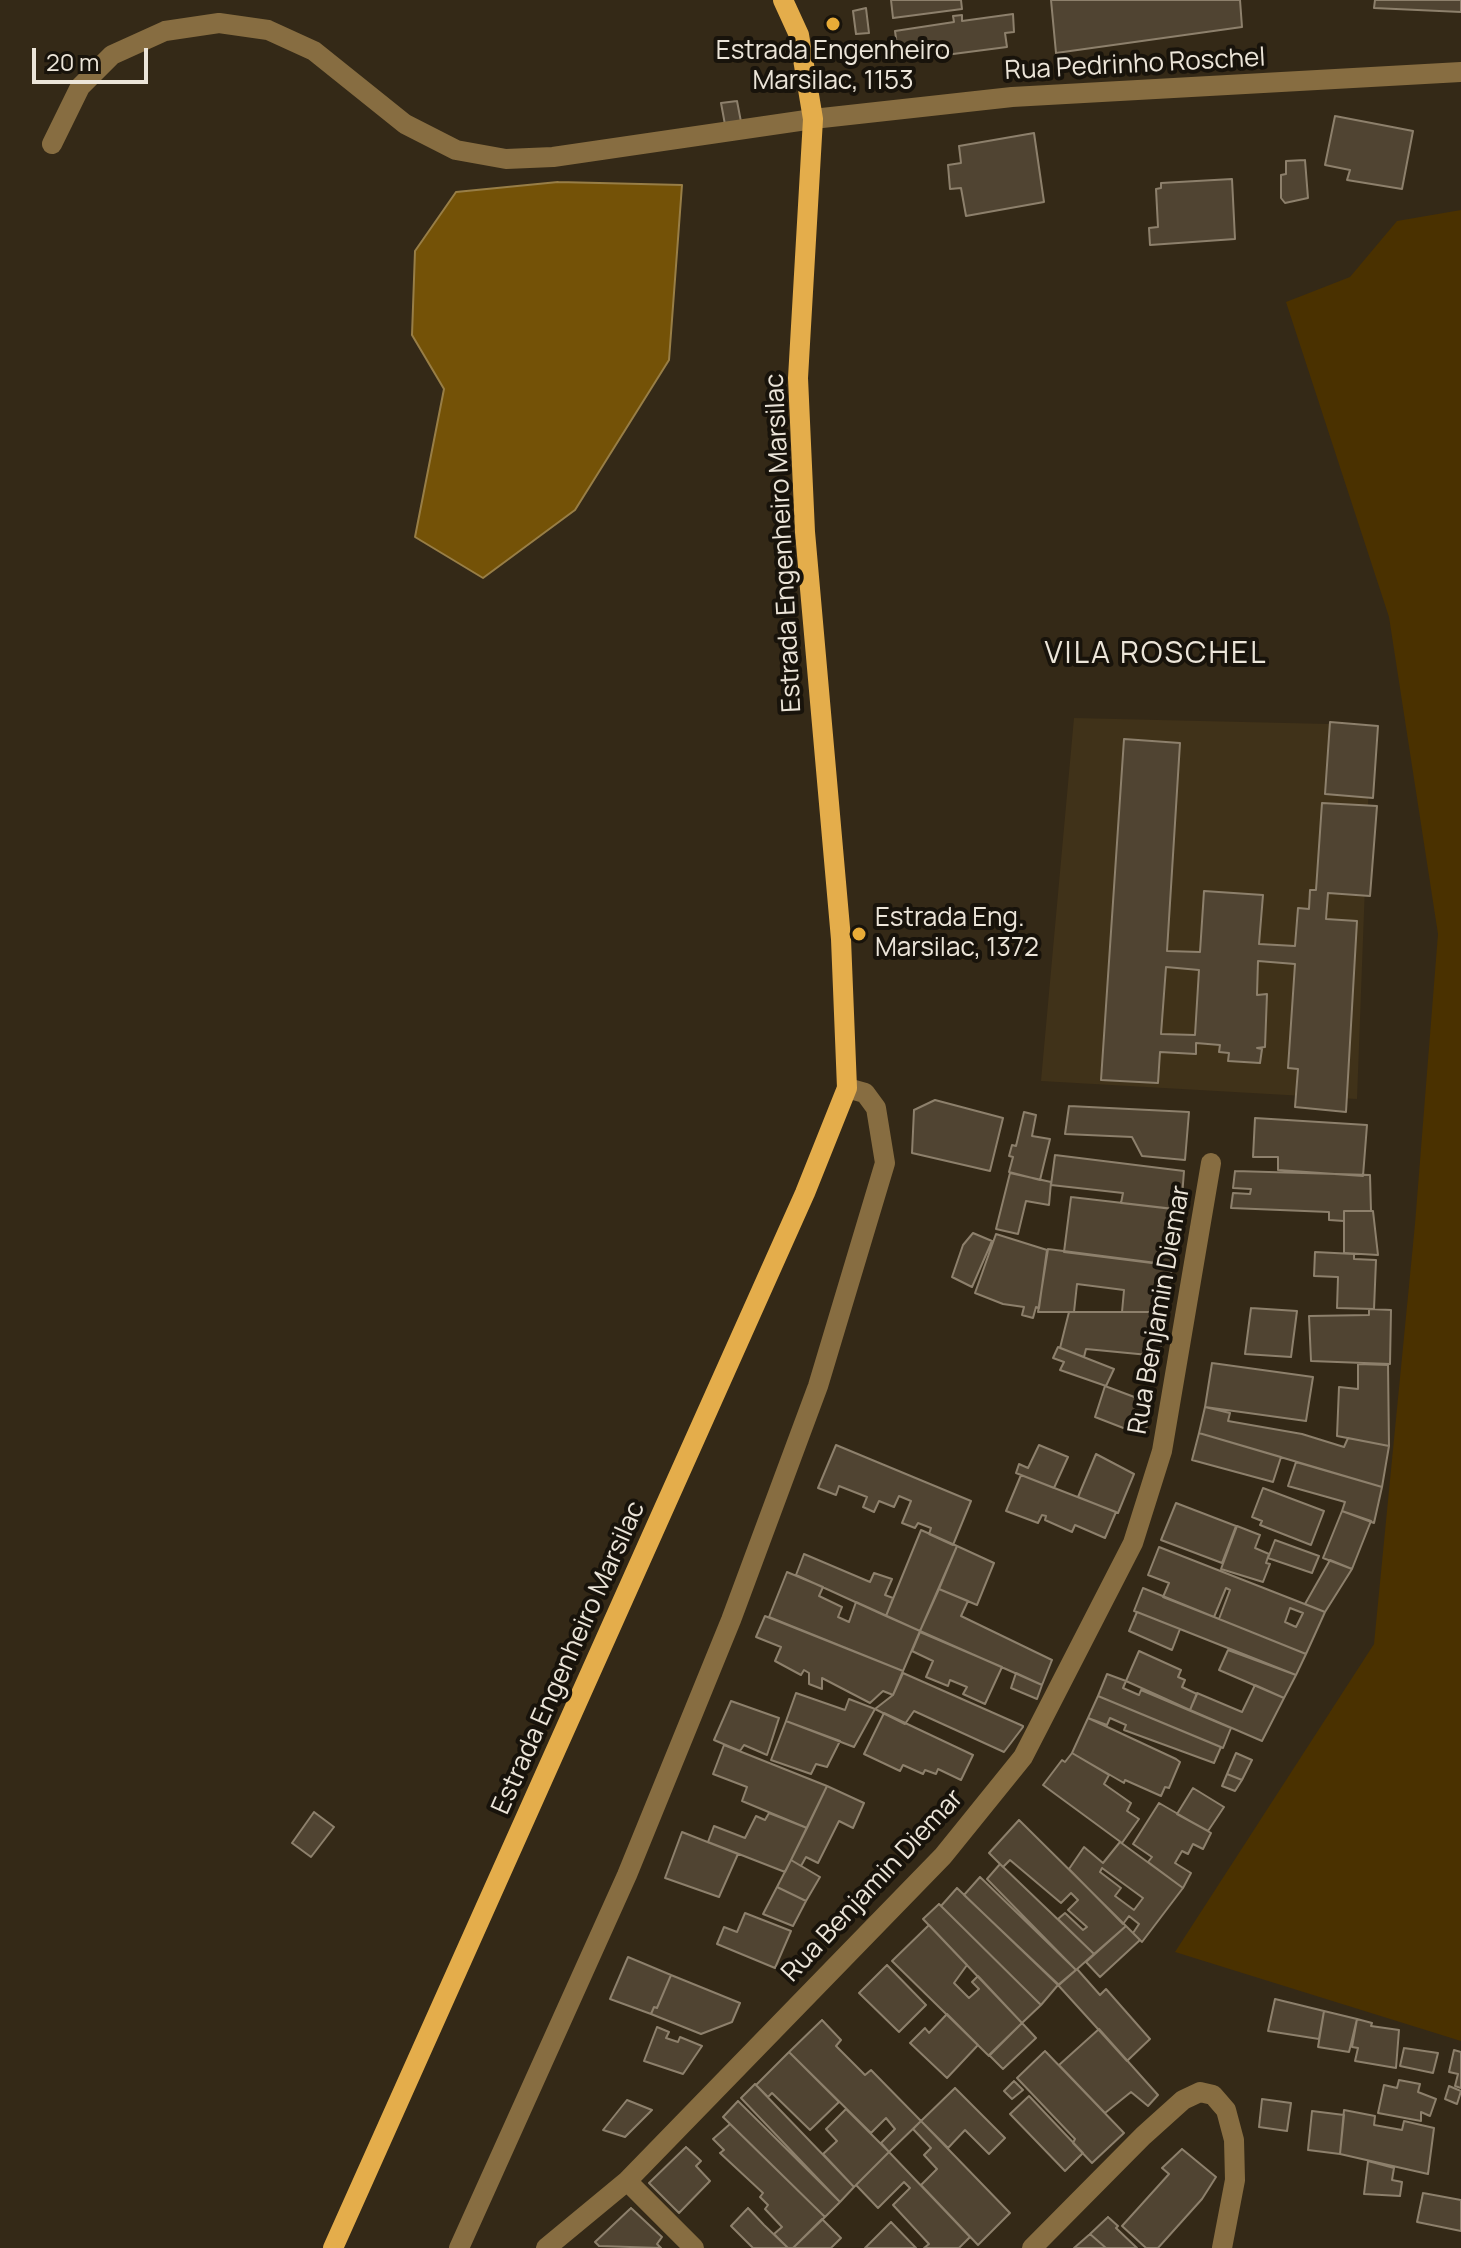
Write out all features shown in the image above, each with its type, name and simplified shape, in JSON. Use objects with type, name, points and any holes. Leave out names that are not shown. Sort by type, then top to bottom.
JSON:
[{"type":"main road","name":"Estrada Engenheiro Marsilac","points":[[333,2248],[780,1251],[847,1088],[841,939],[805,532],[798,378],[813,119],[799,35],[783,0]]},
{"type":"street","name":"Rua Pedrinho Roschel","points":[[52,144],[80,87],[112,55],[165,31],[219,23],[268,30],[314,51],[405,124],[456,150],[506,159],[553,157],[813,119],[1012,97],[1461,72]]},
{"type":"street","points":[[459,2248],[628,1871],[731,1620],[818,1386],[885,1163],[876,1108],[865,1093],[847,1088]]},
{"type":"street","name":"Rua Benjamin Diemar","points":[[546,2248],[627,2181],[943,1856],[1023,1757],[1133,1543],[1162,1451],[1211,1163]]},
{"type":"street","points":[[1032,2248],[1143,2136],[1183,2100],[1200,2092],[1213,2095],[1226,2110],[1234,2140],[1235,2180],[1222,2248]]},
{"type":"street","points":[[627,2181],[694,2248]]},
{"type":"shaded area","points":[[558,182],[682,185],[669,360],[575,510],[483,578],[415,537],[444,389],[412,335],[415,251],[456,192]]},
{"type":"shaded area","points":[[1461,210],[1461,2041],[1175,1952],[1374,1644],[1415,1224],[1438,934],[1389,617],[1286,302],[1350,277],[1397,221]]},
{"type":"shaded area","points":[[1074,718],[1371,725],[1357,1099],[1041,1081]]},
{"type":"building","points":[[891,0],[961,0],[962,9],[893,18]]},
{"type":"building","points":[[1051,0],[1240,0],[1242,27],[1056,53]]},
{"type":"building","points":[[1375,0],[1461,0],[1461,12],[1374,8]]},
{"type":"building","points":[[866,8],[869,33],[856,34],[853,11]]},
{"type":"building","points":[[1013,14],[1014,32],[1005,33],[1007,47],[899,61],[895,31],[954,22],[953,16],[962,15],[962,21]]},
{"type":"building","points":[[737,101],[742,127],[726,130],[721,103]]},
{"type":"building","points":[[1335,116],[1413,131],[1402,189],[1347,180],[1350,170],[1325,165]]},
{"type":"building","points":[[1034,133],[1044,202],[966,216],[961,188],[950,189],[948,165],[961,163],[959,146]]},
{"type":"building","points":[[1305,160],[1308,198],[1285,203],[1281,198],[1281,175],[1286,174],[1286,161]]},
{"type":"building","points":[[1232,179],[1235,239],[1150,245],[1149,228],[1158,227],[1156,189],[1161,188],[1161,183]]},
{"type":"building","points":[[1330,722],[1378,726],[1373,798],[1325,794]]},
{"type":"building","points":[[1124,739],[1180,743],[1167,951],[1200,952],[1204,891],[1263,895],[1259,944],[1295,946],[1298,908],[1309,909],[1310,890],[1316,890],[1322,803],[1377,806],[1370,896],[1328,893],[1326,919],[1357,921],[1346,1112],[1295,1107],[1298,1069],[1288,1068],[1295,964],[1258,961],[1257,995],[1267,994],[1265,1047],[1257,1048],[1262,1049],[1260,1063],[1228,1061],[1229,1053],[1219,1052],[1220,1045],[1196,1043],[1196,1054],[1160,1052],[1158,1083],[1101,1080]],"holes":[[[1166,967],[1199,970],[1195,1035],[1161,1034]]]},
{"type":"building","points":[[935,1100],[1003,1118],[990,1171],[912,1153],[914,1110]]},
{"type":"building","points":[[1069,1106],[1189,1112],[1185,1160],[1142,1156],[1132,1137],[1065,1134]]},
{"type":"building","points":[[1024,1112],[1036,1115],[1032,1136],[1050,1139],[1040,1180],[1009,1172],[1013,1157],[1009,1156],[1012,1145],[1016,1146]]},
{"type":"building","points":[[1255,1118],[1367,1125],[1363,1176],[1278,1170],[1278,1157],[1253,1157]]},
{"type":"building","points":[[1055,1155],[1184,1171],[1181,1210],[1121,1203],[1123,1193],[1051,1185]]},
{"type":"building","points":[[1235,1171],[1370,1175],[1371,1211],[1344,1211],[1344,1221],[1329,1220],[1329,1212],[1231,1208],[1233,1193],[1250,1194],[1251,1189],[1233,1188]]},
{"type":"building","points":[[1010,1173],[1051,1182],[1049,1205],[1026,1201],[1018,1234],[996,1229]]},
{"type":"building","points":[[1071,1197],[1183,1210],[1176,1266],[1064,1252]]},
{"type":"building","points":[[1344,1211],[1373,1211],[1378,1255],[1344,1253]]},
{"type":"building","points":[[973,1233],[992,1241],[972,1287],[952,1277],[963,1245]]},
{"type":"building","points":[[996,1234],[1047,1250],[1039,1308],[1036,1307],[1033,1318],[1022,1315],[1024,1307],[1003,1304],[975,1293]]},
{"type":"building","points":[[1048,1249],[1172,1265],[1167,1312],[1122,1312],[1124,1290],[1077,1284],[1074,1312],[1038,1312]]},
{"type":"building","points":[[1315,1252],[1354,1254],[1354,1259],[1376,1260],[1374,1309],[1337,1308],[1338,1277],[1314,1276]]},
{"type":"building","points":[[1251,1308],[1297,1311],[1291,1357],[1245,1354]]},
{"type":"building","points":[[1369,1309],[1391,1310],[1390,1364],[1311,1361],[1309,1316],[1369,1315]]},
{"type":"building","points":[[1069,1312],[1167,1312],[1159,1356],[1086,1349],[1084,1357],[1060,1348]]},
{"type":"building","points":[[1058,1347],[1114,1369],[1106,1386],[1060,1370],[1064,1362],[1053,1358]]},
{"type":"building","points":[[1212,1363],[1313,1377],[1306,1421],[1205,1407]]},
{"type":"building","points":[[1358,1364],[1388,1365],[1389,1446],[1337,1436],[1339,1387],[1358,1389]]},
{"type":"building","points":[[1105,1386],[1153,1404],[1144,1436],[1095,1417]]},
{"type":"building","points":[[1205,1407],[1230,1413],[1228,1421],[1302,1434],[1344,1447],[1348,1438],[1389,1446],[1382,1487],[1199,1433]]},
{"type":"building","points":[[1199,1433],[1281,1457],[1273,1482],[1192,1460]]},
{"type":"building","points":[[836,1445],[971,1501],[953,1545],[929,1534],[931,1528],[918,1523],[915,1528],[902,1523],[911,1501],[899,1496],[894,1507],[879,1501],[874,1512],[863,1507],[867,1497],[839,1486],[836,1495],[818,1488]]},
{"type":"building","points":[[1039,1445],[1068,1457],[1054,1488],[1016,1473],[1019,1464],[1028,1468]]},
{"type":"building","points":[[1096,1454],[1134,1474],[1118,1513],[1078,1497]]},
{"type":"building","points":[[1296,1462],[1382,1487],[1374,1523],[1342,1511],[1345,1502],[1288,1486]]},
{"type":"building","points":[[1021,1475],[1116,1512],[1105,1538],[1075,1525],[1072,1532],[1045,1520],[1046,1516],[1042,1515],[1038,1523],[1006,1511]]},
{"type":"building","points":[[1263,1488],[1324,1511],[1311,1545],[1260,1525],[1262,1521],[1252,1517]]},
{"type":"building","points":[[1176,1503],[1236,1526],[1222,1563],[1161,1540]]},
{"type":"building","points":[[1342,1511],[1371,1521],[1352,1569],[1323,1558]]},
{"type":"building","points":[[1237,1526],[1260,1535],[1255,1548],[1269,1554],[1266,1563],[1270,1564],[1263,1582],[1221,1569]]},
{"type":"building","points":[[921,1530],[957,1546],[920,1631],[886,1616]]},
{"type":"building","points":[[1275,1540],[1319,1556],[1312,1573],[1268,1558]]},
{"type":"building","points":[[957,1546],[994,1563],[977,1605],[939,1589]]},
{"type":"building","points":[[1159,1547],[1325,1612],[1306,1654],[1219,1619],[1230,1590],[1226,1588],[1214,1617],[1163,1597],[1169,1583],[1148,1575]],"holes":[[[1290,1608],[1303,1613],[1296,1627],[1285,1622]]]},
{"type":"building","points":[[804,1554],[870,1582],[874,1573],[892,1579],[885,1595],[893,1598],[886,1616],[796,1575]]},
{"type":"building","points":[[1330,1560],[1352,1569],[1325,1612],[1305,1604]]},
{"type":"building","points":[[787,1572],[823,1587],[819,1596],[842,1607],[838,1617],[849,1622],[856,1602],[920,1631],[903,1671],[769,1617]]},
{"type":"building","points":[[1143,1588],[1306,1654],[1296,1675],[1134,1611]]},
{"type":"building","points":[[939,1589],[968,1601],[961,1616],[1052,1660],[1042,1685],[920,1631]]},
{"type":"building","points":[[1137,1612],[1180,1629],[1172,1650],[1129,1631]]},
{"type":"building","points":[[765,1616],[903,1671],[893,1695],[883,1691],[870,1703],[822,1678],[822,1689],[809,1684],[809,1673],[804,1670],[801,1675],[775,1661],[781,1647],[756,1637]]},
{"type":"building","points":[[920,1632],[1002,1667],[985,1704],[963,1694],[967,1687],[950,1680],[948,1686],[926,1677],[933,1661],[912,1651]]},
{"type":"building","points":[[1228,1650],[1296,1675],[1284,1698],[1219,1670]]},
{"type":"building","points":[[1139,1651],[1181,1670],[1178,1677],[1185,1680],[1182,1687],[1197,1694],[1190,1710],[1126,1681]]},
{"type":"building","points":[[903,1673],[1023,1727],[1004,1752],[914,1711],[905,1724],[875,1709],[893,1695]]},
{"type":"building","points":[[1016,1673],[1042,1685],[1037,1699],[1011,1688]]},
{"type":"building","points":[[1107,1674],[1126,1681],[1123,1688],[1139,1695],[1141,1690],[1231,1728],[1223,1748],[1098,1696]]},
{"type":"building","points":[[1255,1685],[1284,1698],[1262,1741],[1190,1710],[1197,1693],[1242,1712]]},
{"type":"building","points":[[796,1693],[845,1710],[849,1699],[875,1709],[854,1747],[786,1721]]},
{"type":"building","points":[[1098,1696],[1221,1747],[1214,1763],[1124,1730],[1126,1725],[1110,1718],[1107,1725],[1088,1718]]},
{"type":"building","points":[[731,1701],[779,1718],[767,1755],[744,1745],[740,1751],[714,1740]]},
{"type":"building","points":[[884,1713],[973,1755],[961,1780],[938,1769],[936,1774],[925,1770],[923,1774],[903,1765],[900,1771],[864,1754]]},
{"type":"building","points":[[1088,1718],[1180,1762],[1169,1788],[1165,1787],[1161,1796],[1125,1780],[1124,1783],[1072,1753]]},
{"type":"building","points":[[786,1721],[840,1741],[827,1767],[816,1764],[811,1774],[771,1760]]},
{"type":"building","points":[[724,1745],[827,1786],[807,1828],[742,1801],[747,1787],[713,1774]]},
{"type":"building","points":[[1072,1753],[1109,1775],[1104,1784],[1131,1803],[1127,1811],[1139,1819],[1122,1843],[1043,1785],[1062,1760],[1065,1762]]},
{"type":"building","points":[[1236,1753],[1252,1760],[1242,1780],[1227,1774]]},
{"type":"building","points":[[1227,1774],[1242,1780],[1235,1791],[1222,1786]]},
{"type":"building","points":[[827,1786],[864,1803],[853,1828],[839,1821],[818,1863],[806,1857],[801,1866],[791,1860]]},
{"type":"building","points":[[1193,1788],[1224,1807],[1208,1831],[1177,1814]]},
{"type":"building","points":[[1159,1803],[1211,1833],[1203,1849],[1193,1844],[1188,1854],[1182,1851],[1175,1863],[1191,1873],[1183,1888],[1148,1862],[1152,1857],[1133,1844]]},
{"type":"building","points":[[314,1812],[334,1827],[311,1857],[292,1843]]},
{"type":"building","points":[[769,1813],[807,1828],[785,1872],[708,1842],[714,1826],[745,1838],[756,1816],[765,1820]]},
{"type":"building","points":[[1019,1820],[1126,1926],[1094,1954],[1058,1919],[1065,1913],[1083,1930],[1087,1927],[1068,1910],[1078,1900],[1071,1893],[1061,1903],[1010,1860],[1003,1867],[989,1853]]},
{"type":"building","points":[[682,1832],[738,1854],[719,1897],[665,1878]]},
{"type":"building","points":[[1120,1842],[1183,1888],[1142,1942],[1133,1933],[1139,1924],[1129,1916],[1123,1924],[1069,1869],[1084,1847],[1103,1863]],"holes":[[[1102,1868],[1143,1898],[1134,1910],[1115,1896],[1121,1888],[1100,1872]]]},
{"type":"building","points":[[791,1860],[820,1877],[806,1901],[777,1887]]},
{"type":"building","points":[[1000,1864],[1094,1954],[1076,1970],[987,1879]]},
{"type":"building","points":[[980,1877],[1076,1970],[1059,1985],[964,1895]]},
{"type":"building","points":[[777,1887],[806,1901],[793,1926],[763,1914]]},
{"type":"building","points":[[957,1888],[1058,1985],[1041,2005],[941,1906]]},
{"type":"building","points":[[939,1904],[1041,2005],[1022,2023],[923,1919]]},
{"type":"building","points":[[745,1913],[791,1931],[775,1968],[717,1944],[724,1927],[737,1932]]},
{"type":"building","points":[[929,1925],[967,1965],[954,1983],[969,1998],[979,1989],[972,1982],[978,1976],[1022,2023],[989,2056],[892,1961]]},
{"type":"building","points":[[1126,1926],[1140,1940],[1100,1977],[1086,1962]]},
{"type":"building","points":[[628,1957],[671,1975],[657,2008],[654,2007],[651,2014],[610,1999]]},
{"type":"building","points":[[887,1965],[926,2005],[899,2032],[859,1993]]},
{"type":"building","points":[[1077,1969],[1100,1995],[1106,1989],[1150,2039],[1127,2061],[1058,1985]]},
{"type":"building","points":[[671,1975],[740,2003],[732,2022],[701,2034],[651,2014],[654,2007],[657,2008]]},
{"type":"building","points":[[1275,1999],[1324,2011],[1319,2039],[1268,2031]]},
{"type":"building","points":[[1324,2011],[1357,2019],[1349,2052],[1318,2047]]},
{"type":"building","points":[[947,2014],[978,2045],[947,2078],[910,2043],[925,2028],[929,2033]]},
{"type":"building","points":[[1357,2019],[1372,2023],[1371,2026],[1399,2030],[1396,2068],[1355,2061],[1358,2048],[1352,2047]]},
{"type":"building","points":[[822,2020],[841,2040],[836,2046],[865,2075],[871,2070],[921,2121],[889,2152],[881,2143],[895,2129],[886,2118],[871,2133],[789,2052]]},
{"type":"building","points":[[1022,2023],[1036,2038],[1003,2069],[989,2055]]},
{"type":"building","points":[[657,2027],[669,2032],[666,2038],[678,2042],[680,2037],[702,2046],[683,2074],[644,2061]]},
{"type":"building","points":[[1099,2029],[1158,2095],[1148,2106],[1131,2092],[1105,2113],[1059,2065]]},
{"type":"building","points":[[1404,2048],[1438,2053],[1433,2073],[1400,2066]]},
{"type":"building","points":[[1454,2050],[1461,2052],[1461,2088],[1455,2086],[1458,2074],[1449,2072]]},
{"type":"building","points":[[1045,2051],[1124,2133],[1092,2163],[1073,2143],[1075,2139],[1017,2078]]},
{"type":"building","points":[[789,2052],[839,2102],[810,2130],[772,2093],[768,2097],[756,2085]]},
{"type":"building","points":[[1399,2080],[1420,2084],[1418,2092],[1436,2099],[1430,2116],[1421,2112],[1421,2121],[1378,2113],[1384,2085],[1397,2088]]},
{"type":"building","points":[[1014,2081],[1023,2090],[1012,2099],[1004,2091]]},
{"type":"building","points":[[755,2084],[854,2187],[840,2202],[741,2098]]},
{"type":"building","points":[[1449,2086],[1461,2091],[1457,2104],[1445,2099]]},
{"type":"building","points":[[955,2088],[1005,2138],[989,2154],[965,2130],[948,2148],[921,2121]]},
{"type":"building","points":[[1029,2096],[1083,2153],[1065,2171],[1010,2114]]},
{"type":"building","points":[[1262,2099],[1291,2103],[1287,2131],[1259,2127]]},
{"type":"building","points":[[627,2100],[652,2110],[625,2137],[603,2130]]},
{"type":"building","points":[[738,2101],[840,2202],[825,2217],[723,2117]]},
{"type":"building","points":[[846,2109],[889,2152],[854,2187],[823,2154],[837,2141],[826,2129]]},
{"type":"building","points":[[1344,2110],[1375,2116],[1374,2125],[1402,2130],[1404,2121],[1434,2128],[1428,2174],[1340,2154]]},
{"type":"building","points":[[1312,2111],[1344,2115],[1340,2154],[1308,2150]]},
{"type":"building","points":[[921,2121],[1010,2213],[978,2245],[921,2185],[937,2169],[924,2155],[931,2148],[913,2129]]},
{"type":"building","points":[[730,2124],[825,2217],[793,2248],[788,2248],[774,2234],[782,2227],[765,2209],[768,2205],[760,2197],[763,2193],[720,2153],[724,2150],[713,2139]]},
{"type":"building","points":[[686,2147],[701,2161],[696,2166],[710,2181],[679,2213],[649,2183]]},
{"type":"building","points":[[1182,2149],[1216,2177],[1202,2199],[1158,2248],[1146,2248],[1122,2226],[1169,2174],[1162,2168]]},
{"type":"building","points":[[889,2152],[970,2237],[959,2248],[924,2248],[929,2244],[893,2205],[910,2188],[904,2182],[878,2208],[856,2185]]},
{"type":"building","points":[[1368,2161],[1394,2168],[1392,2180],[1402,2182],[1400,2196],[1364,2194]]},
{"type":"building","points":[[1423,2193],[1461,2200],[1461,2231],[1417,2222]]},
{"type":"building","points":[[631,2208],[662,2237],[657,2244],[661,2248],[599,2246],[595,2242]]},
{"type":"building","points":[[748,2208],[788,2248],[753,2248],[731,2226]]},
{"type":"building","points":[[1108,2217],[1137,2248],[1106,2248],[1090,2234]]},
{"type":"building","points":[[822,2219],[841,2238],[831,2248],[793,2248]]},
{"type":"building","points":[[891,2222],[916,2248],[865,2248]]},
{"type":"building","points":[[1090,2234],[1106,2248],[1074,2248]]},
{"type":"place","name":"Estrada Engenheiro Marsilac, 1153","points":[[833,24]]},
{"type":"place","name":"Estrada Eng. Marsilac, 1372","points":[[859,934]]},
{"type":"district","name":"VILA ROSCHEL","points":[[1156,655]]}]
